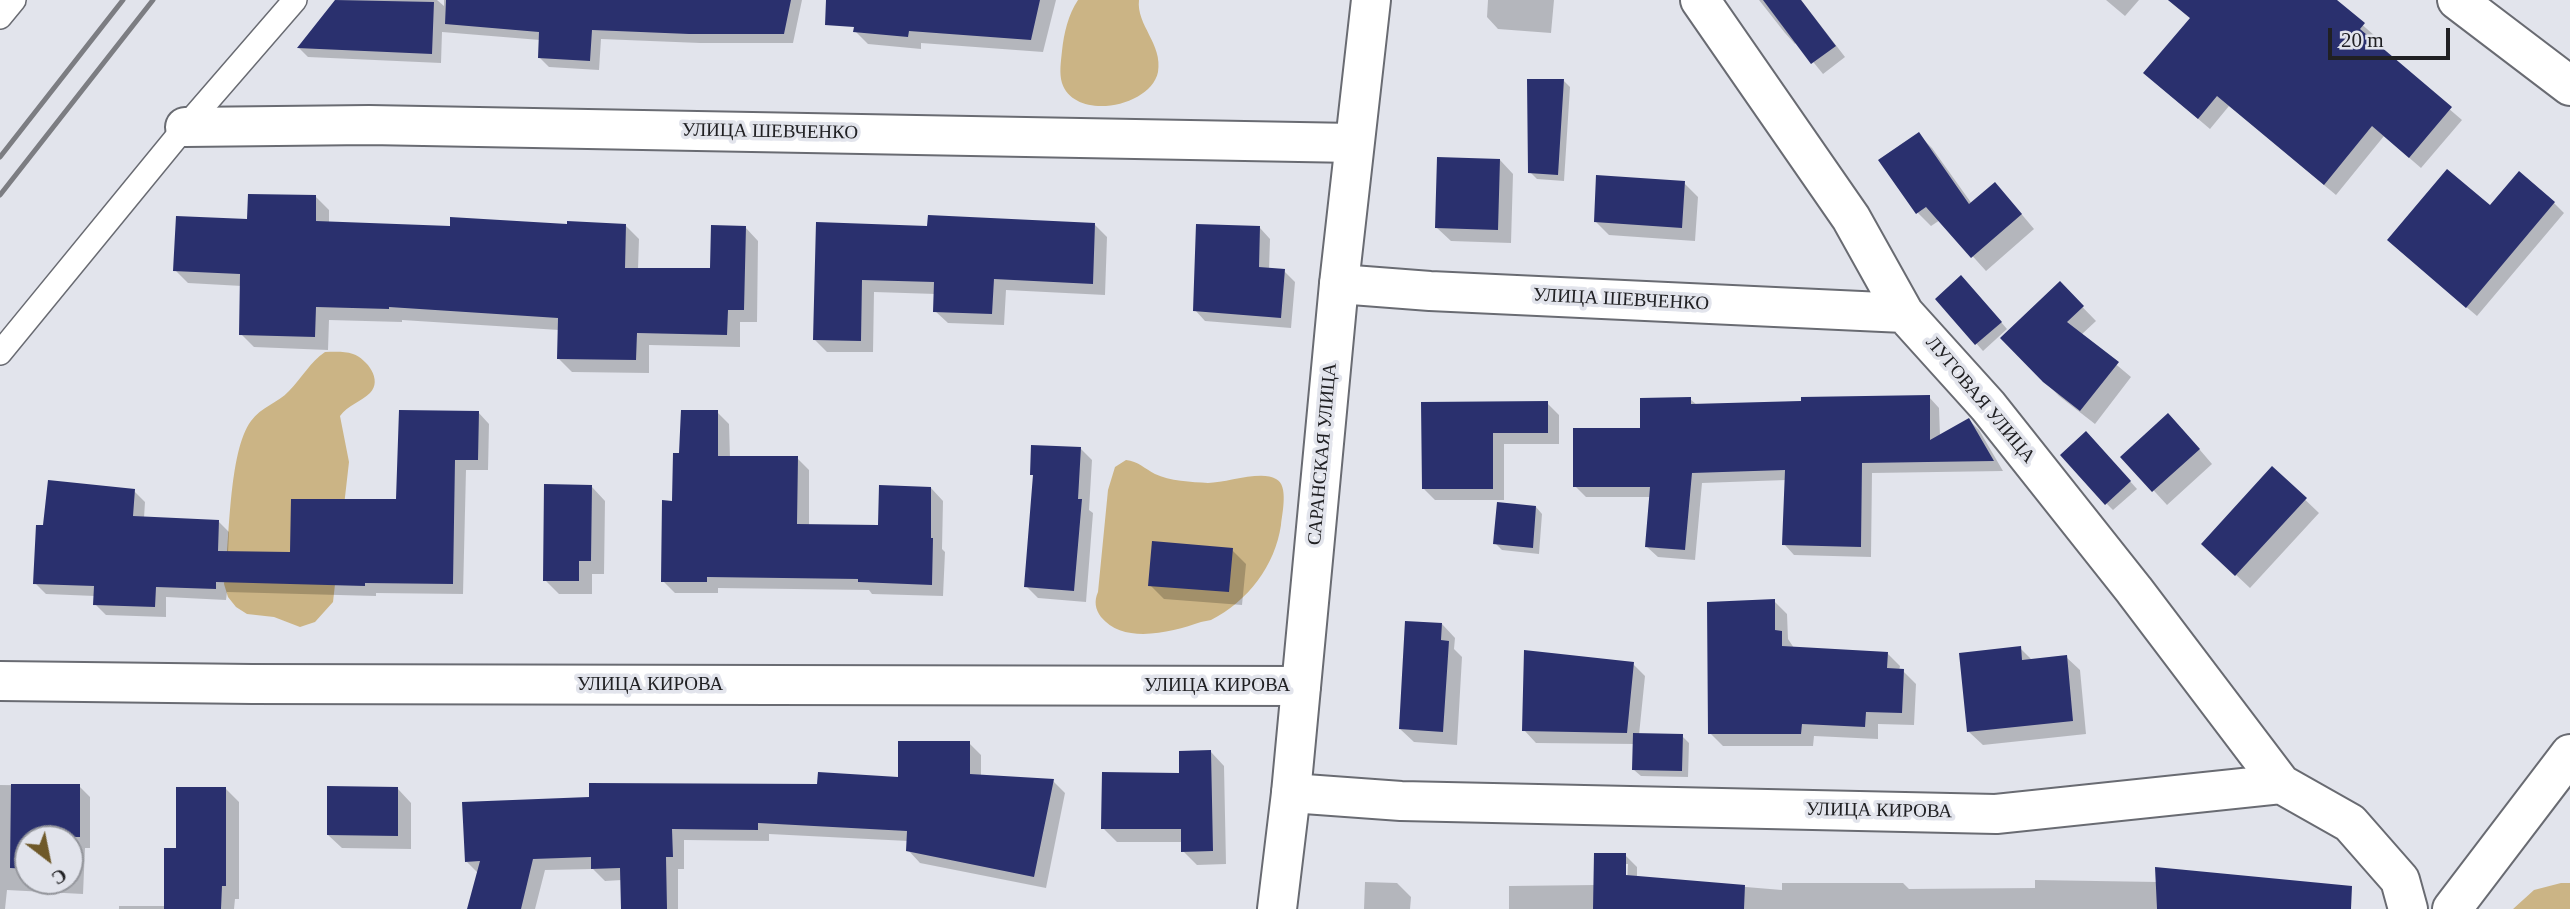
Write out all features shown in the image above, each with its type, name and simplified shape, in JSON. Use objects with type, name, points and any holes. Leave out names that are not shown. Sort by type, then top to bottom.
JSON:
[{"type":"street","name":"САРАНСКАЯ УЛИЦА","points":[[1277,909],[1291,793],[1339,284],[1371,0]]},
{"type":"street","name":"ЛУГОВАЯ УЛИЦА","points":[[1700,0],[1851,218],[1904,313],[1988,406],[2134,590],[2281,784]]},
{"type":"street","points":[[2457,0],[2570,86]]},
{"type":"street","name":"УЛИЦА ШЕВЧЕНКО","points":[[185,127],[369,125],[1354,143]]},
{"type":"street","name":"УЛИЦА ШЕВЧЕНКО","points":[[1339,284],[1430,291],[1904,313]]},
{"type":"street","name":"УЛИЦА КИРОВА","points":[[0,681],[1301,686]]},
{"type":"street","points":[[2452,909],[2570,754]]},
{"type":"street","points":[[2281,784],[2350,822],[2400,880],[2407,909]]},
{"type":"street","name":"УЛИЦА КИРОВА","points":[[1291,793],[1401,801],[1996,814],[2281,784]]},
{"type":"lane","points":[[0,17],[14,0]]},
{"type":"lane","points":[[0,353],[185,127],[295,0]]},
{"type":"shaded area","points":[[1078,0],[1139,0],[1141,18],[1157,52],[1158,62],[1158,72],[1152,84],[1142,94],[1128,101],[1096,106],[1082,103],[1070,95],[1062,83],[1061,63],[1067,24]]},
{"type":"shaded area","points":[[325,352],[346,352],[363,360],[372,371],[375,382],[370,393],[340,416],[349,462],[333,602],[315,622],[300,627],[274,617],[247,614],[236,607],[228,597],[224,584],[231,499],[238,454],[243,435],[251,421],[285,395]]},
{"type":"shaded area","points":[[1126,460],[1161,476],[1181,481],[1208,483],[1262,476],[1280,482],[1284,493],[1281,525],[1278,540],[1266,568],[1258,581],[1237,603],[1211,620],[1163,632],[1135,634],[1111,626],[1099,614],[1096,602],[1108,490],[1115,467]]},
{"type":"shaded area","points":[[2570,883],[2570,909],[2513,909],[2534,890]]},
{"type":"building","points":[[335,0],[434,2],[432,54],[297,48]]},
{"type":"building","points":[[446,0],[791,0],[784,34],[592,30],[590,61],[538,58],[539,32],[445,24]]},
{"type":"building","points":[[826,0],[1040,0],[1031,40],[909,31],[908,37],[853,32],[854,27],[825,25]]},
{"type":"building","points":[[1763,0],[1801,0],[1836,46],[1811,64]]},
{"type":"building","points":[[2168,0],[2337,0],[2365,23],[2360,29],[2452,107],[2409,158],[2372,126],[2324,185],[2217,96],[2198,119],[2143,73],[2190,18]]},
{"type":"building","points":[[1527,79],[1564,79],[1558,175],[1528,173]]},
{"type":"building","points":[[1919,132],[1969,204],[1995,182],[2022,214],[1971,258],[1926,207],[1916,214],[1878,160]]},
{"type":"building","points":[[1437,157],[1500,159],[1498,230],[1435,228]]},
{"type":"building","points":[[2447,169],[2490,205],[2519,171],[2555,202],[2466,308],[2387,240]]},
{"type":"building","points":[[1596,175],[1685,181],[1682,228],[1594,222]]},
{"type":"building","points":[[248,194],[316,195],[316,221],[450,226],[450,217],[567,224],[567,221],[626,224],[625,268],[710,268],[711,225],[746,226],[744,310],[728,310],[727,335],[637,333],[636,360],[557,359],[558,318],[389,307],[316,307],[315,337],[239,335],[240,274],[173,271],[176,216],[247,219]]},
{"type":"building","points":[[928,215],[1095,223],[1093,284],[994,279],[992,314],[933,312],[934,282],[862,280],[861,341],[813,340],[816,222],[927,226]]},
{"type":"building","points":[[1196,224],[1260,226],[1259,267],[1285,269],[1281,318],[1193,311]]},
{"type":"building","points":[[1961,275],[2002,322],[1975,345],[1935,299]]},
{"type":"building","points":[[2060,281],[2084,306],[2067,322],[2119,362],[2080,411],[2043,382],[2000,338]]},
{"type":"building","points":[[1930,395],[1930,440],[1969,418],[1994,461],[1862,463],[1861,547],[1782,545],[1785,470],[1692,473],[1685,550],[1645,547],[1650,487],[1573,487],[1573,428],[1640,428],[1640,398],[1691,397],[1691,404],[1801,401],[1801,397]]},
{"type":"building","points":[[1548,401],[1548,433],[1493,433],[1493,489],[1422,489],[1421,402]]},
{"type":"building","points":[[399,410],[479,411],[478,460],[455,460],[453,584],[365,583],[365,586],[216,582],[216,589],[156,587],[155,607],[93,605],[94,586],[33,584],[36,525],[43,525],[48,480],[135,489],[133,516],[219,520],[218,551],[290,552],[291,499],[396,499]]},
{"type":"building","points":[[681,410],[718,410],[718,456],[798,456],[797,524],[878,525],[879,485],[931,487],[932,585],[858,582],[858,579],[707,577],[707,582],[661,582],[662,500],[672,501],[673,453],[679,453]]},
{"type":"building","points":[[2168,413],[2200,449],[2152,492],[2120,457]]},
{"type":"building","points":[[2086,431],[2131,481],[2105,505],[2060,455]]},
{"type":"building","points":[[1031,445],[1081,447],[1078,499],[1082,499],[1074,591],[1024,587],[1033,475],[1030,475]]},
{"type":"building","points":[[2272,466],[2307,498],[2235,576],[2201,544]]},
{"type":"building","points":[[544,484],[592,485],[591,561],[579,561],[579,581],[543,581]]},
{"type":"building","points":[[1497,502],[1536,506],[1533,548],[1493,544]]},
{"type":"building","points":[[1152,541],[1233,548],[1229,592],[1148,586]]},
{"type":"building","points":[[1775,599],[1775,630],[1782,631],[1782,646],[1888,652],[1887,668],[1904,669],[1902,713],[1866,712],[1865,727],[1802,724],[1801,734],[1708,734],[1707,602]]},
{"type":"building","points":[[1405,621],[1442,623],[1441,640],[1449,641],[1443,732],[1399,729]]},
{"type":"building","points":[[2021,646],[2022,660],[2067,655],[2073,721],[1967,732],[1959,653]]},
{"type":"building","points":[[1524,650],[1634,662],[1627,733],[1522,731]]},
{"type":"building","points":[[1633,733],[1683,734],[1682,771],[1632,770]]},
{"type":"building","points":[[898,741],[970,741],[970,774],[1054,779],[1034,877],[906,851],[907,831],[758,823],[758,830],[672,829],[673,857],[666,857],[667,909],[621,909],[620,868],[591,869],[591,857],[533,859],[521,909],[467,909],[480,861],[465,862],[462,802],[589,797],[589,783],[817,784],[818,772],[898,777]]},
{"type":"building","points":[[1211,750],[1213,851],[1181,852],[1181,829],[1101,829],[1102,772],[1179,773],[1179,751]]},
{"type":"building","points":[[11,784],[80,784],[80,825],[14,825],[14,868],[10,868]]},
{"type":"building","points":[[327,786],[398,787],[398,836],[327,835]]},
{"type":"building","points":[[176,787],[226,787],[226,886],[222,886],[221,909],[164,909],[164,848],[176,848]]},
{"type":"building","points":[[1594,853],[1626,853],[1626,875],[1745,885],[1744,909],[1593,909]]},
{"type":"building","points":[[2155,867],[2352,886],[2351,909],[2157,909]]},
{"type":"railway","points":[[0,157],[123,0]]},
{"type":"railway","points":[[0,195],[153,0]]}]
